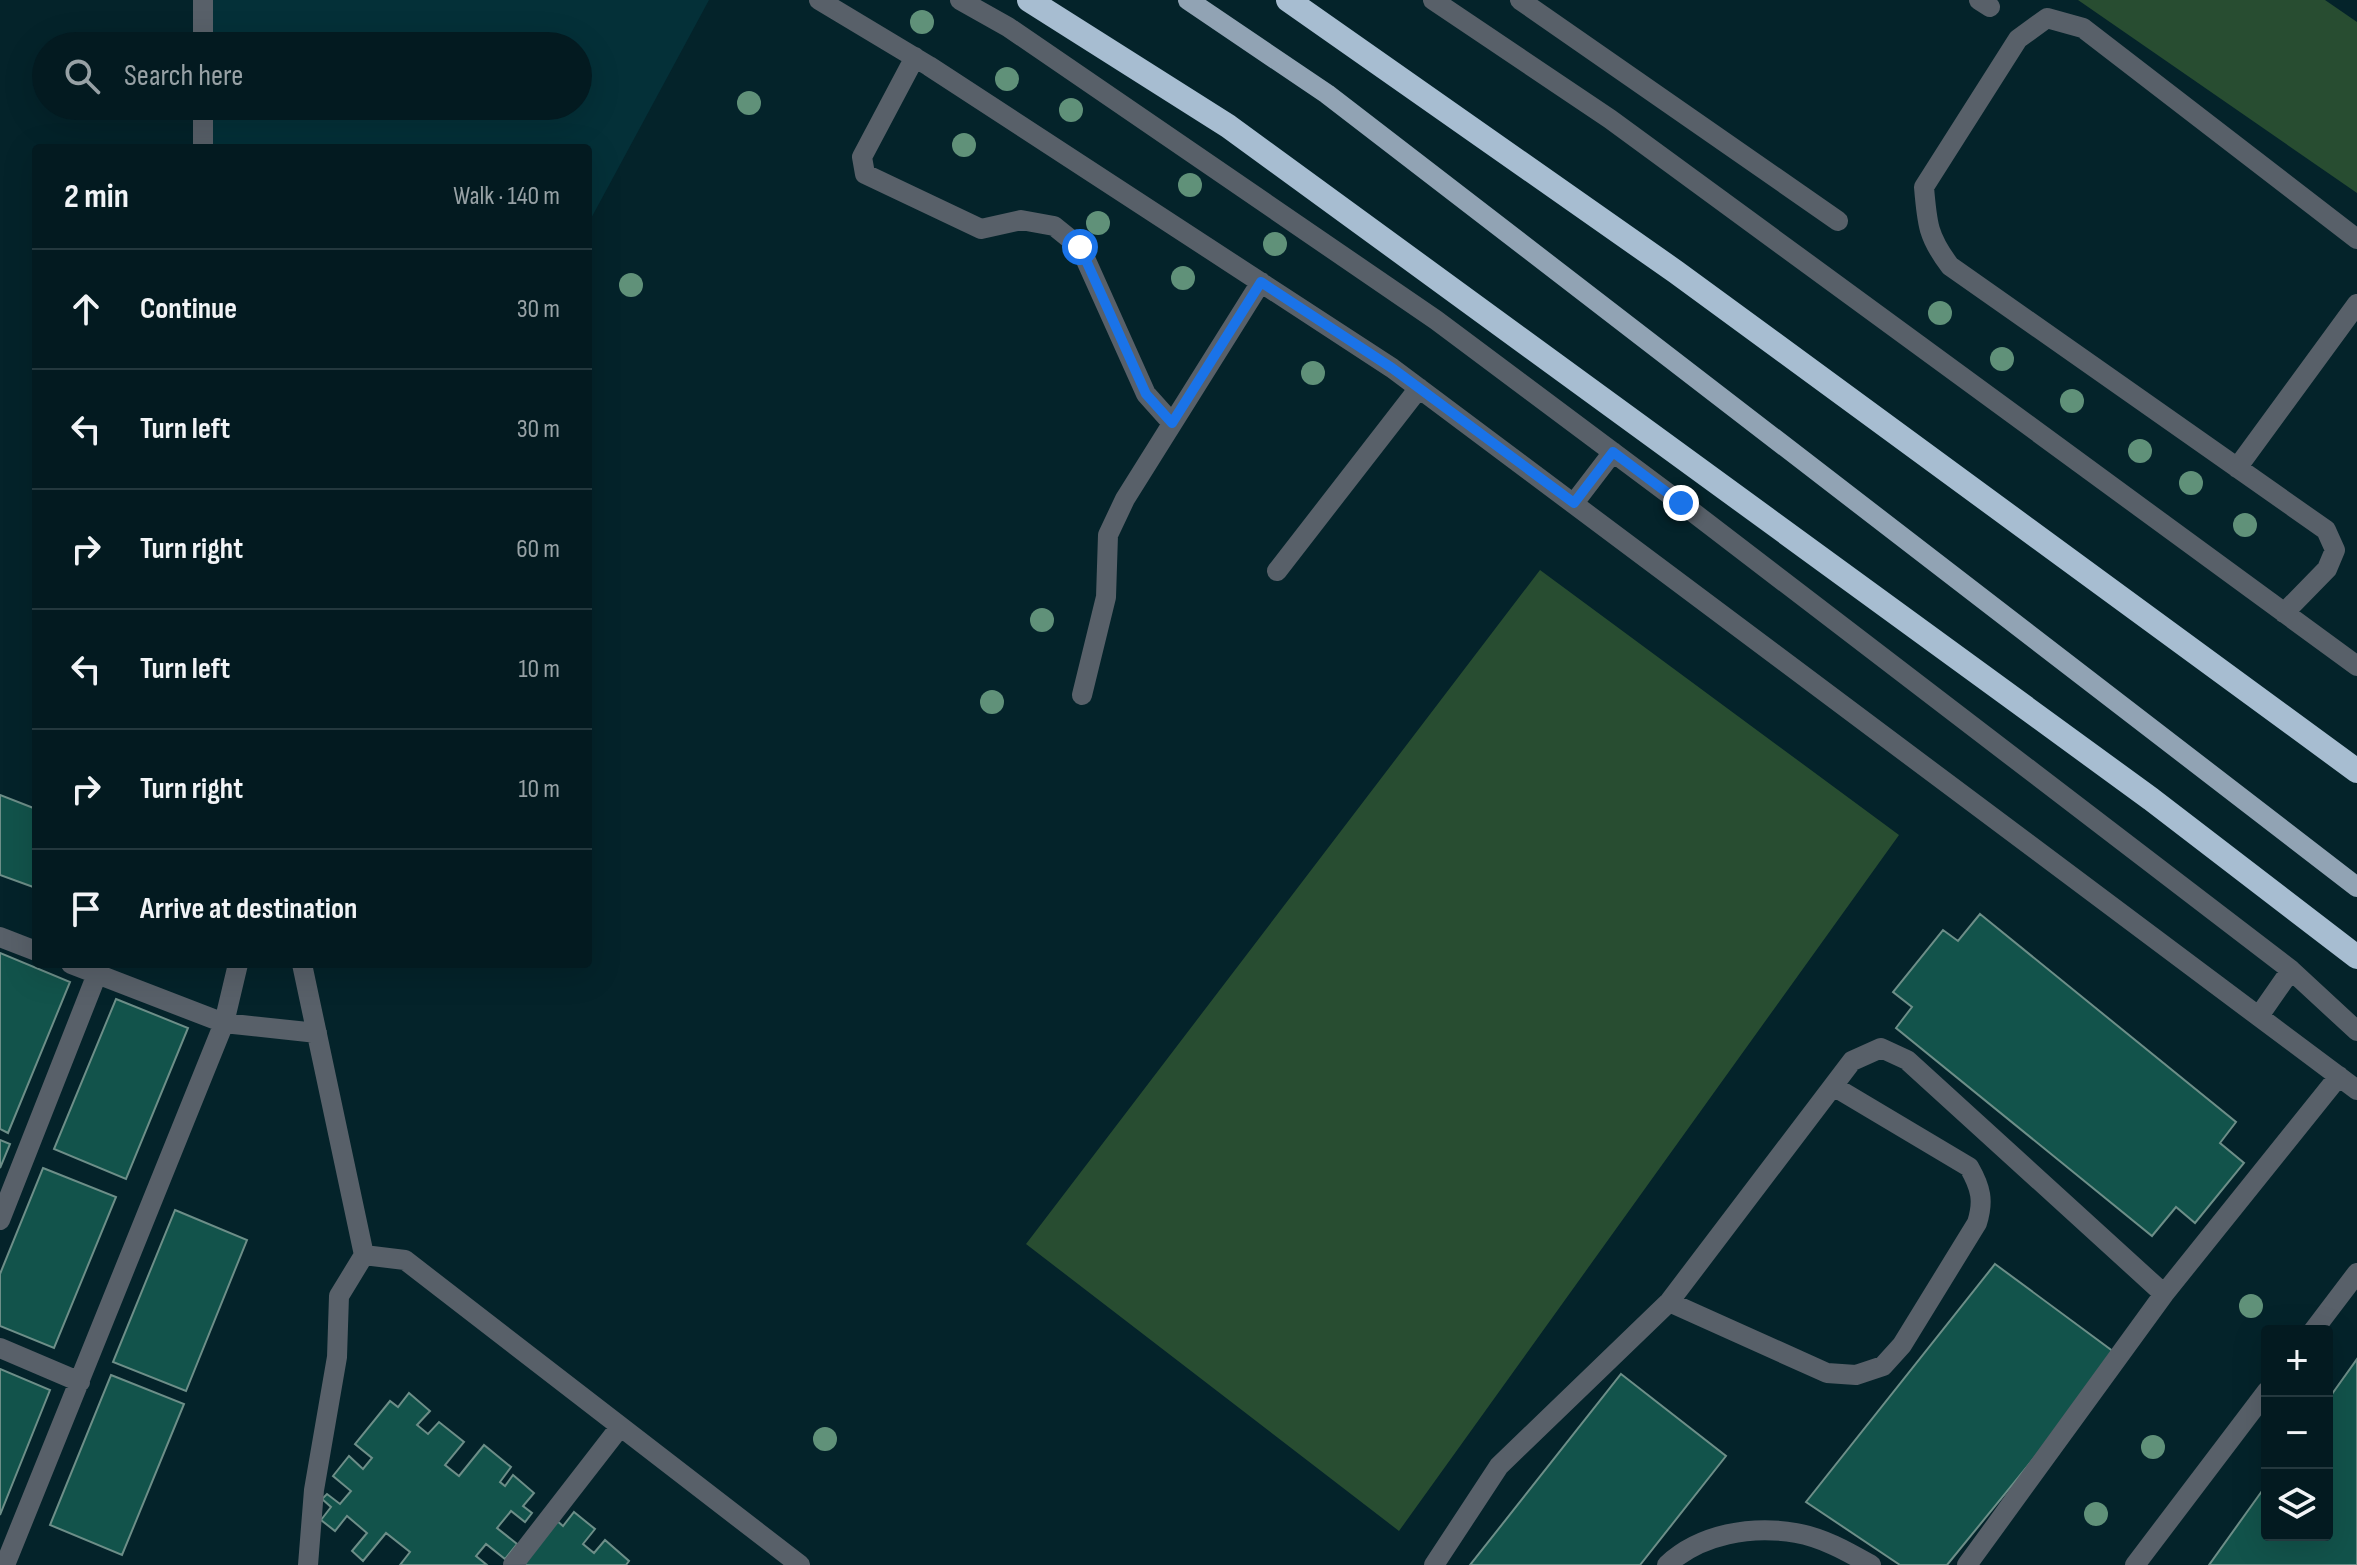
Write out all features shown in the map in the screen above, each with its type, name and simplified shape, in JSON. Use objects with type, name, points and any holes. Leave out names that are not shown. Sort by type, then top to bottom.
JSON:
[{"type":"highway","points":[[1029,0],[1241,135],[2151,799],[2357,957]]},
{"type":"highway","points":[[1288,0],[1676,272],[2357,771]]},
{"type":"main road","points":[[1188,0],[1327,94],[2357,887]]},
{"type":"street","points":[[203,0],[203,32]]},
{"type":"street","points":[[819,0],[915,57],[1419,388],[2357,1090]]},
{"type":"street","points":[[960,0],[1008,27],[1436,320],[2291,970],[2357,1031]]},
{"type":"street","points":[[1433,0],[1610,119],[2357,666]]},
{"type":"street","points":[[1520,0],[1838,221]]},
{"type":"street","points":[[2284,613],[2327,569],[2335,550],[2326,530],[1950,266],[1933,243],[1926,215],[1924,187],[2018,39],[2047,18],[2083,28],[2357,239]]},
{"type":"street","points":[[915,57],[862,157],[865,174],[981,229],[1021,220],[1054,226],[1072,240],[1080,247],[1146,394],[1172,423]]},
{"type":"street","points":[[203,120],[203,144]]},
{"type":"street","points":[[1082,695],[1106,597],[1108,535],[1125,499],[1261,282]]},
{"type":"street","points":[[2237,468],[2357,304]]},
{"type":"street","points":[[1277,571],[1419,388]]},
{"type":"street","points":[[1574,503],[1613,452]]},
{"type":"street","points":[[0,937],[32,949]]},
{"type":"street","points":[[81,968],[224,1023],[317,1033]]},
{"type":"street","points":[[5,1565],[224,1023],[237,968]]},
{"type":"street","points":[[303,968],[364,1255],[339,1296],[337,1357],[314,1490],[308,1565]]},
{"type":"street","points":[[2259,1016],[2291,970]]},
{"type":"street","points":[[0,1220],[97,974]]},
{"type":"street","points":[[1434,1565],[1499,1466],[1669,1302],[1852,1061],[1881,1048],[1907,1060],[2164,1294]]},
{"type":"street","points":[[1967,1565],[2164,1294],[2339,1076]]},
{"type":"street","points":[[1669,1302],[1827,1373],[1856,1375],[1883,1366],[1902,1345],[1977,1223],[1983,1204],[1979,1185],[1969,1167],[1833,1086]]},
{"type":"street","points":[[364,1255],[405,1260],[620,1427],[777,1558],[800,1565]]},
{"type":"street","points":[[2318,1325],[2357,1273]]},
{"type":"street","points":[[0,1348],[80,1382]]},
{"type":"street","points":[[2135,1565],[2262,1397]]},
{"type":"street","points":[[513,1565],[620,1427]]},
{"type":"street","points":[[1667,1565],[1683,1550],[1719,1537],[1756,1531],[1797,1533],[1835,1545],[1871,1565]]},
{"type":"shaded area","points":[[203,0],[709,0],[592,217],[592,144],[203,144],[203,120],[592,120],[592,32],[203,32]]},
{"type":"green space","points":[[2078,0],[2325,0],[2357,22],[2357,193]]},
{"type":"green space","points":[[1540,570],[1899,835],[1399,1531],[1026,1244]]},
{"type":"building","points":[[0,795],[32,807],[32,887],[0,875]]},
{"type":"building","points":[[1980,914],[2236,1122],[2220,1143],[2244,1163],[2195,1223],[2176,1207],[2152,1236],[1896,1028],[1912,1007],[1893,992],[1943,930],[1958,941]]},
{"type":"building","points":[[0,953],[70,982],[8,1133],[0,1129]]},
{"type":"building","points":[[116,999],[188,1028],[126,1179],[54,1149]]},
{"type":"building","points":[[0,1140],[10,1144],[0,1168]]},
{"type":"building","points":[[43,1168],[116,1197],[54,1348],[0,1326],[0,1274]]},
{"type":"building","points":[[175,1210],[247,1240],[186,1391],[113,1362]]},
{"type":"building","points":[[1995,1264],[2118,1355],[1947,1565],[1900,1565],[1806,1502]]},
{"type":"building","points":[[2357,1359],[2357,1565],[2209,1565],[2261,1492],[2261,1541],[2333,1541],[2333,1393]]},
{"type":"building","points":[[0,1369],[50,1390],[0,1515]]},
{"type":"building","points":[[1621,1374],[1726,1456],[1640,1565],[1470,1565]]},
{"type":"building","points":[[111,1375],[184,1404],[122,1555],[50,1525]]},
{"type":"building","points":[[409,1393],[430,1411],[417,1425],[428,1434],[439,1422],[464,1442],[445,1465],[459,1476],[484,1445],[511,1467],[500,1482],[505,1486],[513,1475],[534,1493],[523,1506],[532,1513],[525,1522],[511,1511],[497,1528],[517,1544],[505,1559],[486,1544],[476,1556],[487,1565],[400,1565],[410,1552],[386,1533],[363,1561],[352,1551],[367,1533],[347,1516],[335,1531],[321,1520],[331,1507],[322,1499],[327,1494],[340,1504],[351,1491],[333,1476],[349,1456],[363,1469],[372,1458],[355,1444],[390,1401],[398,1407]]},
{"type":"building","points":[[574,1512],[595,1529],[583,1544],[594,1553],[605,1540],[629,1561],[626,1565],[523,1565],[556,1520],[563,1526]]},
{"type":"route","points":[[1080,247],[1146,394],[1172,423],[1261,282],[1392,368],[1574,503],[1613,452],[1681,503]]}]
